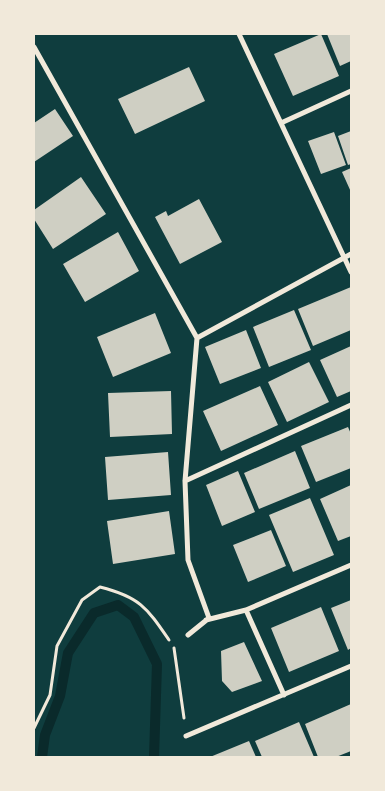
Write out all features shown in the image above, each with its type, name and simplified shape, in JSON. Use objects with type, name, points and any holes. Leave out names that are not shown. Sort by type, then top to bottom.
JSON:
[{"type":"street","points":[[239,34],[351,272]]},
{"type":"street","points":[[34,47],[197,338],[185,481],[188,560],[208,618],[188,636]]},
{"type":"street","points":[[281,123],[351,91]]},
{"type":"street","points":[[197,338],[351,254]]},
{"type":"street","points":[[185,481],[351,405]]},
{"type":"street","points":[[205,620],[246,610],[351,564]]},
{"type":"street","points":[[246,610],[284,695]]},
{"type":"street","points":[[186,736],[351,666]]},
{"type":"path","points":[[34,728],[50,695],[56,646],[82,600],[100,587],[123,593],[146,608],[174,647],[186,736]]},
{"type":"building","points":[[321,34],[339,76],[293,96],[274,54]]},
{"type":"building","points":[[327,34],[351,34],[351,61],[340,66]]},
{"type":"building","points":[[189,67],[205,101],[135,134],[118,99]]},
{"type":"building","points":[[55,109],[73,136],[34,162],[34,123]]},
{"type":"building","points":[[351,131],[351,164],[348,165],[338,136]]},
{"type":"building","points":[[334,132],[346,165],[321,174],[308,141]]},
{"type":"building","points":[[351,168],[351,192],[342,172]]},
{"type":"building","points":[[81,177],[106,214],[53,249],[34,219],[34,210]]},
{"type":"building","points":[[199,199],[222,242],[180,264],[155,217],[166,211],[168,216]]},
{"type":"building","points":[[118,232],[139,271],[85,302],[63,264]]},
{"type":"building","points":[[351,287],[351,330],[313,346],[298,309]]},
{"type":"building","points":[[294,310],[311,350],[269,367],[253,327]]},
{"type":"building","points":[[155,313],[171,353],[113,377],[97,337]]},
{"type":"building","points":[[246,330],[261,368],[220,384],[205,347]]},
{"type":"building","points":[[351,346],[351,391],[337,397],[320,360]]},
{"type":"building","points":[[309,362],[329,402],[287,422],[268,382]]},
{"type":"building","points":[[260,386],[278,425],[221,451],[203,411]]},
{"type":"building","points":[[171,391],[172,434],[110,437],[108,393]]},
{"type":"building","points":[[348,427],[351,434],[351,468],[316,482],[301,446]]},
{"type":"building","points":[[295,451],[310,488],[259,509],[244,473]]},
{"type":"building","points":[[168,452],[171,495],[108,500],[105,457]]},
{"type":"building","points":[[238,471],[255,512],[222,526],[206,485]]},
{"type":"building","points":[[351,485],[351,536],[338,541],[320,499]]},
{"type":"building","points":[[310,498],[334,555],[293,572],[269,515]]},
{"type":"building","points":[[169,511],[175,554],[113,564],[107,521]]},
{"type":"building","points":[[271,530],[286,566],[248,582],[233,545]]},
{"type":"building","points":[[351,600],[351,648],[348,650],[331,608]]},
{"type":"building","points":[[321,607],[339,651],[289,672],[271,628]]},
{"type":"building","points":[[244,642],[262,681],[232,692],[222,681],[221,651]]},
{"type":"building","points":[[351,704],[351,751],[336,757],[318,757],[305,724]]},
{"type":"building","points":[[299,722],[314,757],[262,757],[255,741]]},
{"type":"building","points":[[249,741],[256,757],[210,757]]},
{"type":"waterway","points":[[42,757],[45,735],[60,696],[68,653],[94,613],[118,605],[134,617],[157,664],[154,757]]}]
